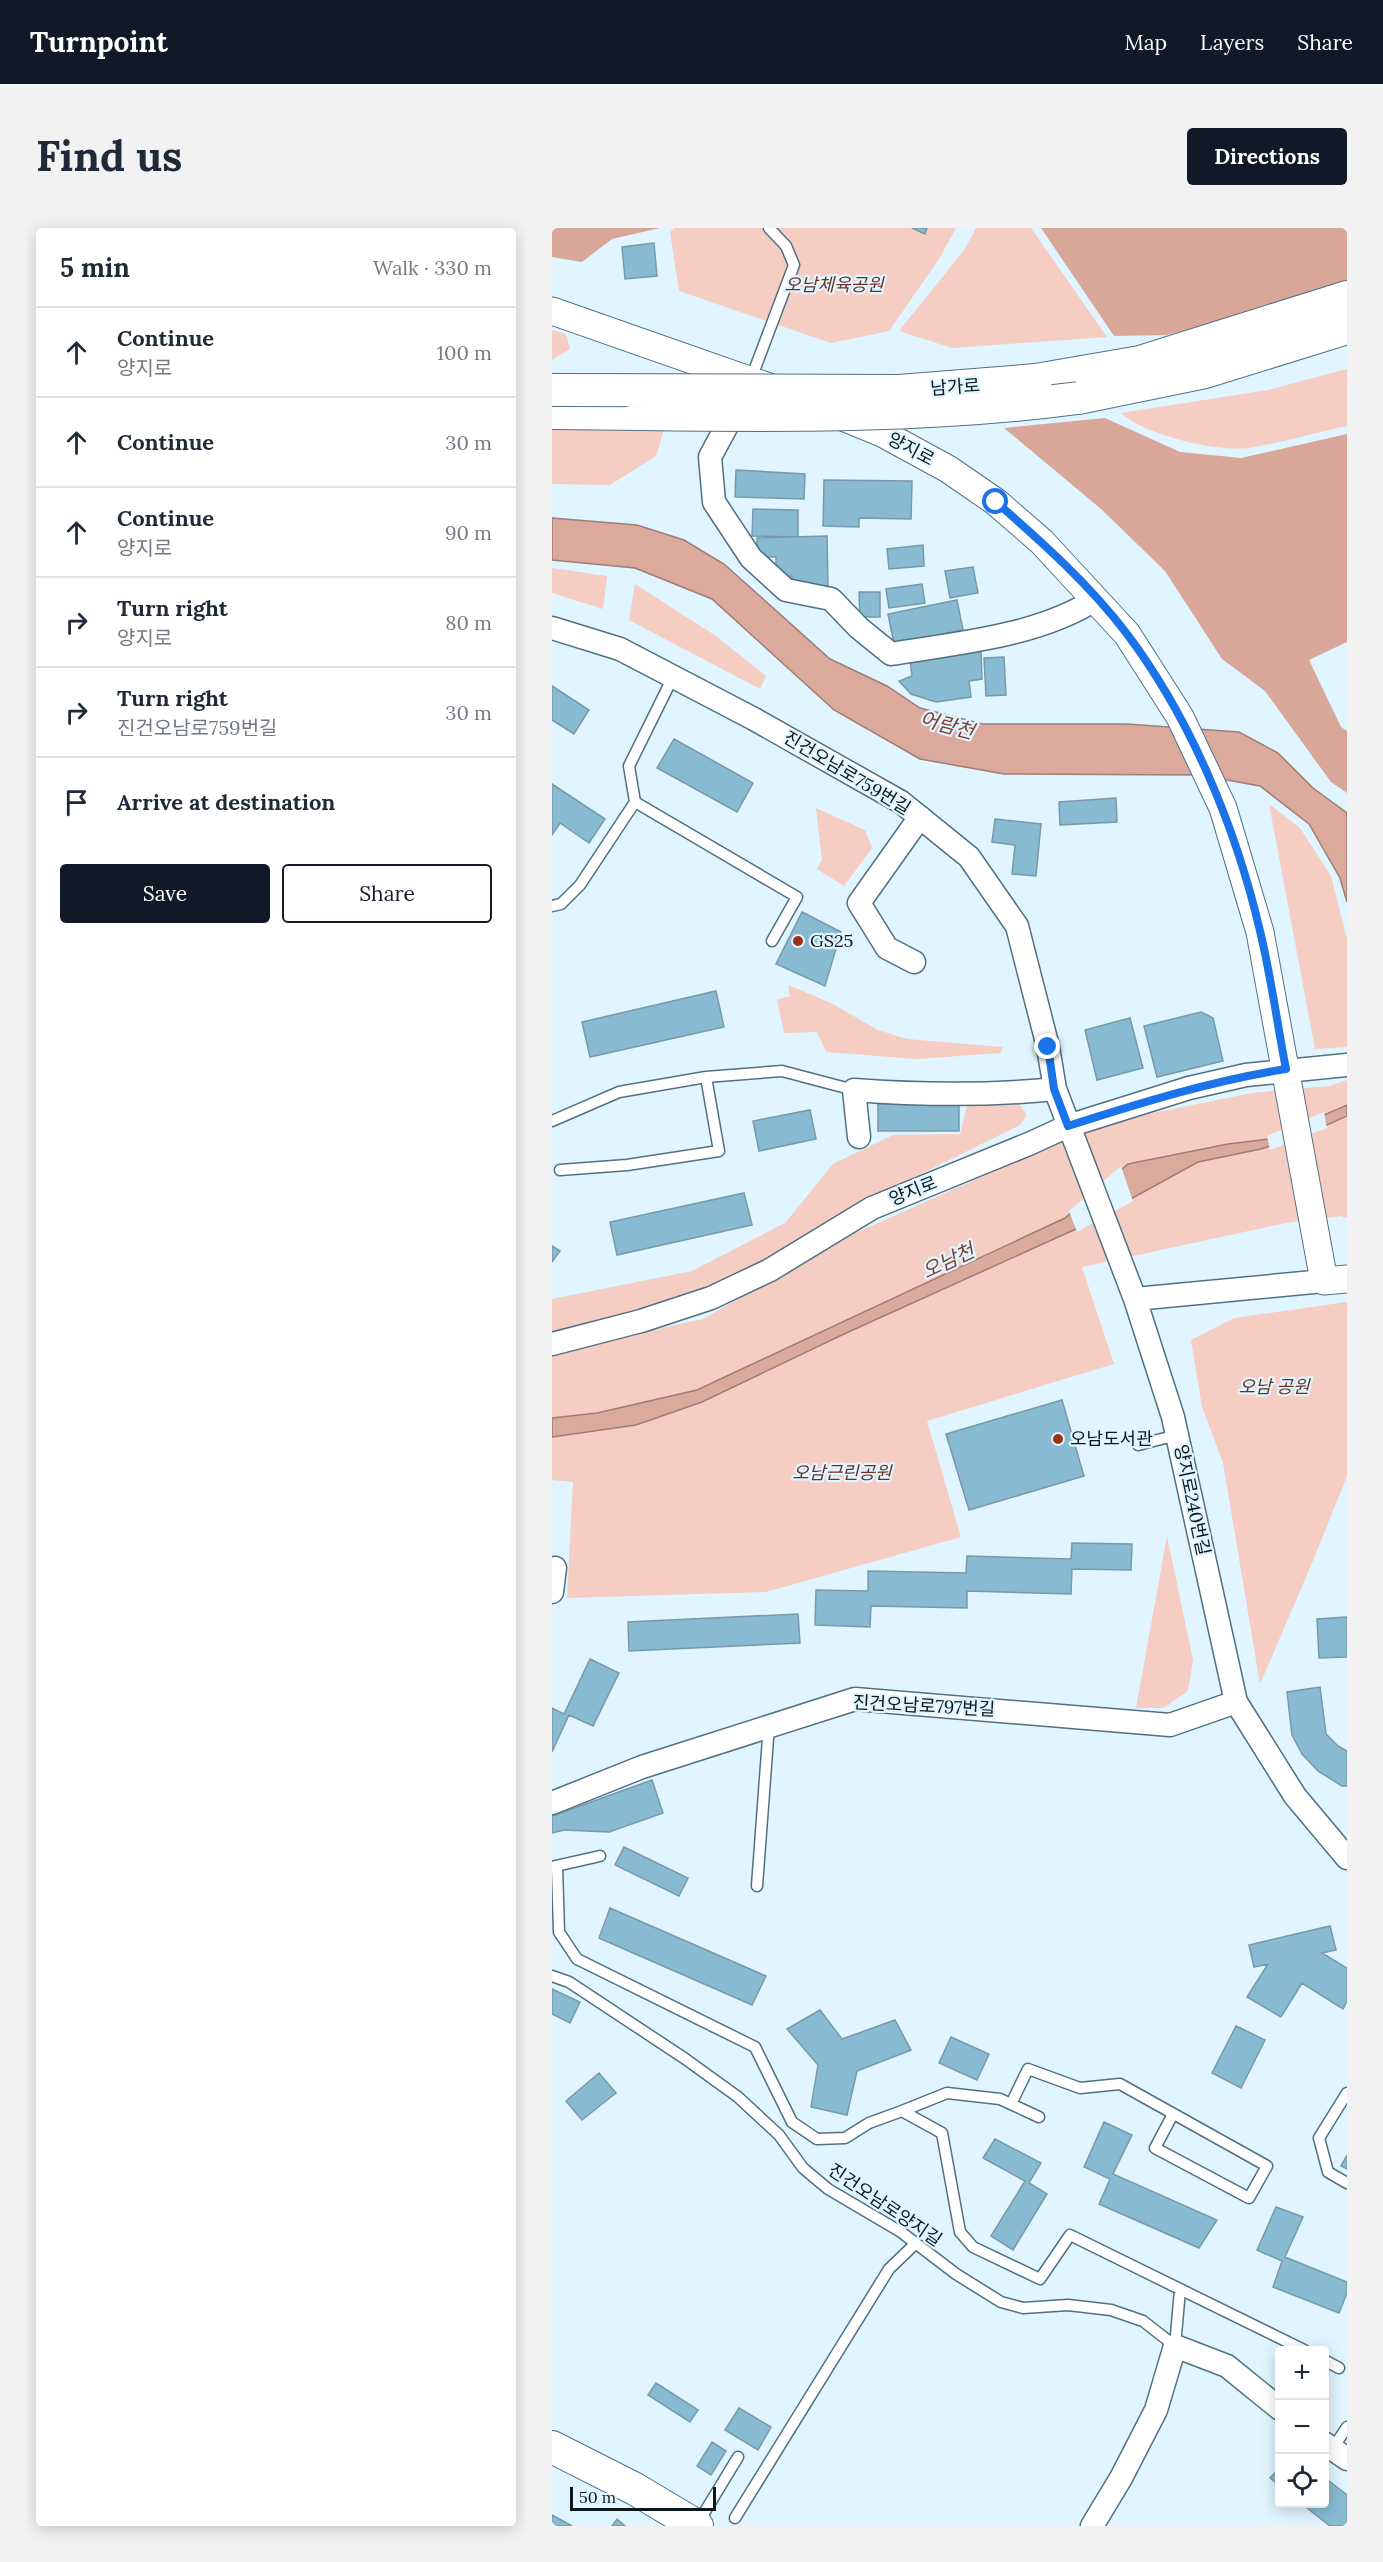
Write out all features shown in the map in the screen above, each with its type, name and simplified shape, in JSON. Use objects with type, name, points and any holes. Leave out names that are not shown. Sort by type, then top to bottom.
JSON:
[{"type":"main road","name":"남가로","points":[[552,390],[899,391],[1036,380],[1140,362],[1347,297]]},
{"type":"main road","name":"남가로","points":[[552,413],[888,414],[1017,406],[1078,398],[1205,372],[1347,328]]},
{"type":"main road","points":[[552,2447],[635,2489],[697,2526]]},
{"type":"street","name":"양지로","points":[[552,311],[751,380],[882,433],[948,469],[996,502],[1042,542],[1127,634],[1180,717],[1222,808],[1260,932],[1286,1069]]},
{"type":"street","points":[[751,380],[710,457],[714,502],[751,558],[786,590],[831,599],[859,628],[891,654],[1029,628],[1075,613],[1096,599]]},
{"type":"street","name":"진건오남로759번길","points":[[552,628],[620,649],[754,719],[901,802],[969,857],[1017,926],[1048,1047],[1054,1089],[1135,1299]]},
{"type":"street","points":[[914,962],[887,948],[859,903],[920,817]]},
{"type":"street","name":"양지로","points":[[552,1344],[641,1321],[711,1298],[770,1270],[872,1208],[1068,1126],[1189,1088],[1246,1075],[1286,1069],[1347,1065]]},
{"type":"street","points":[[1135,1299],[1335,1280],[1314,1232],[1286,1069]]},
{"type":"street","points":[[859,1137],[854,1090],[995,1095],[1054,1089]]},
{"type":"street","name":"양지로240번길","points":[[1135,1299],[1177,1435],[1236,1702],[1295,1796],[1347,1858]]},
{"type":"street","points":[[552,1592],[555,1568]]},
{"type":"street","name":"진건오남로797번길","points":[[552,1803],[642,1767],[855,1699],[1170,1725],[1236,1702]]},
{"type":"street","points":[[1092,2526],[1121,2478],[1155,2410],[1175,2346],[1227,2366],[1275,2405]]},
{"type":"lane","points":[[751,380],[794,265],[786,246],[769,228]]},
{"type":"lane","points":[[552,906],[561,904],[580,885],[635,802],[629,766],[673,677]]},
{"type":"lane","points":[[635,802],[797,897],[772,941]]},
{"type":"lane","points":[[552,1121],[619,1092],[706,1077],[782,1071],[854,1090]]},
{"type":"lane","points":[[560,1170],[627,1165],[719,1151],[706,1077]]},
{"type":"lane","points":[[1138,1444],[1177,1435]]},
{"type":"lane","points":[[757,1886],[769,1725]]},
{"type":"lane","points":[[600,1856],[554,1867],[559,1932],[577,1959],[755,2047],[792,2122],[817,2139],[845,2138],[869,2123],[947,2093],[1000,2099],[1039,2117]]},
{"type":"lane","name":"진건오남로양지길","points":[[552,1976],[569,1982],[684,2058],[738,2097],[778,2135],[803,2168],[828,2189],[901,2232],[956,2274],[1001,2302],[1023,2308],[1068,2305],[1111,2310],[1143,2321],[1175,2346]]},
{"type":"lane","points":[[1011,2104],[1028,2069],[1080,2088],[1120,2084],[1267,2166],[1249,2198],[1155,2148],[1173,2114]]},
{"type":"lane","points":[[1347,2093],[1319,2138],[1328,2172],[1347,2183]]},
{"type":"lane","points":[[902,2111],[942,2133],[960,2232],[973,2247],[1040,2279],[1070,2235],[1296,2346]]},
{"type":"lane","points":[[735,2518],[889,2269],[916,2243]]},
{"type":"lane","points":[[1175,2346],[1180,2290]]},
{"type":"lane","points":[[1329,2362],[1340,2368]]},
{"type":"lane","points":[[1335,2450],[1347,2427]]},
{"type":"lane","points":[[697,2526],[738,2457]]},
{"type":"green space","name":"오남체육공원","points":[[675,228],[956,228],[939,259],[889,331],[831,343],[679,291],[670,232]]},
{"type":"green space","points":[[976,228],[1031,228],[1107,337],[952,348],[899,331],[965,249]]},
{"type":"green space","points":[[552,330],[566,334],[570,349],[552,360]]},
{"type":"green space","points":[[1347,369],[1347,426],[1260,446],[1234,449],[1182,440],[1146,428],[1121,413],[1268,390]]},
{"type":"green space","points":[[552,426],[665,427],[656,456],[610,485],[552,484]]},
{"type":"green space","points":[[552,568],[607,576],[603,609],[552,593]]},
{"type":"green space","points":[[635,584],[716,636],[766,676],[760,689],[629,620]]},
{"type":"green space","points":[[1269,804],[1300,828],[1331,876],[1347,939],[1347,1047],[1315,1049]]},
{"type":"green space","points":[[816,808],[865,830],[872,848],[844,886],[817,869],[822,860]]},
{"type":"green space","points":[[788,985],[831,1003],[878,1030],[907,1039],[1003,1047],[1001,1053],[916,1059],[826,1052],[817,1032],[784,1033],[777,1000],[790,996]]},
{"type":"green space","name":"오남근린공원","points":[[1347,1080],[1347,1218],[1341,1216],[1286,1223],[1082,1267],[1114,1364],[927,1421],[961,1537],[766,1592],[567,1598],[573,1482],[552,1480],[552,1352],[703,1319],[853,1234],[1103,1123],[1252,1093],[1329,1086]]},
{"type":"green space","points":[[1019,1104],[1027,1115],[1020,1125],[838,1215],[782,1252],[707,1291],[552,1337],[552,1299],[692,1271],[785,1223],[833,1164],[893,1135],[960,1134],[967,1106]]},
{"type":"green space","name":"오남 공원","points":[[1347,1302],[1347,1476],[1260,1684],[1223,1463],[1202,1407],[1191,1340],[1234,1318]]},
{"type":"green space","points":[[1167,1536],[1193,1660],[1188,1691],[1163,1708],[1136,1708]]},
{"type":"shaded area","points":[[552,228],[660,228],[612,239],[582,262],[552,257]]},
{"type":"shaded area","points":[[1041,228],[1347,228],[1347,282],[1225,320],[1167,335],[1114,336]]},
{"type":"shaded area","points":[[1105,418],[1180,452],[1241,458],[1347,434],[1347,642],[1309,660],[1341,727],[1347,731],[1347,793],[1331,782],[1265,691],[1222,659],[1165,571],[1101,509],[1004,428]]},
{"type":"water","name":"어람천","points":[[552,518],[637,525],[684,540],[724,564],[830,659],[887,686],[920,708],[983,724],[1127,724],[1239,732],[1278,753],[1313,788],[1347,813],[1347,902],[1340,878],[1309,824],[1260,786],[1199,775],[1004,774],[920,759],[834,710],[712,599],[635,568],[552,560]]},
{"type":"water","points":[[1347,1105],[1347,1116],[1307,1134],[1261,1149],[1198,1162],[1076,1229],[844,1334],[702,1402],[636,1425],[552,1437],[552,1418],[597,1413],[697,1390],[1065,1218],[1128,1164],[1228,1144],[1269,1139]]},
{"type":"pier","points":[[1324,1112],[1327,1128],[1270,1150],[1267,1136]]},
{"type":"pier","points":[[1121,1166],[1133,1201],[1077,1232],[1069,1211]]},
{"type":"building","points":[[912,228],[927,228],[925,234]]},
{"type":"building","points":[[654,243],[657,276],[625,279],[622,247]]},
{"type":"building","points":[[736,470],[805,474],[804,499],[735,497]]},
{"type":"building","points":[[824,480],[912,481],[911,519],[859,518],[859,527],[823,526]]},
{"type":"building","points":[[753,509],[798,510],[798,537],[752,536]]},
{"type":"building","points":[[827,536],[828,586],[792,587],[792,576],[776,576],[776,557],[757,557],[757,538]]},
{"type":"building","points":[[923,545],[924,566],[889,569],[887,549]]},
{"type":"building","points":[[973,567],[978,593],[950,598],[945,571]]},
{"type":"building","points":[[922,584],[925,603],[889,608],[886,589]]},
{"type":"building","points":[[859,592],[880,592],[880,617],[860,617]]},
{"type":"building","points":[[957,600],[963,630],[894,644],[888,614]]},
{"type":"building","points":[[981,650],[982,679],[969,681],[971,697],[936,702],[911,694],[899,681],[912,676],[910,660]]},
{"type":"building","points":[[1004,657],[1006,695],[986,696],[984,658]]},
{"type":"building","points":[[552,686],[589,710],[574,734],[552,720]]},
{"type":"building","points":[[674,739],[753,783],[737,812],[657,768]]},
{"type":"building","points":[[552,784],[605,819],[589,843],[560,823],[552,835]]},
{"type":"building","points":[[1116,798],[1117,822],[1060,825],[1059,802]]},
{"type":"building","points":[[995,819],[1041,824],[1036,876],[1012,874],[1015,845],[992,842]]},
{"type":"building","points":[[802,912],[841,932],[825,986],[776,964]]},
{"type":"building","points":[[716,991],[724,1027],[590,1057],[582,1022]]},
{"type":"building","points":[[1201,1012],[1213,1018],[1223,1061],[1157,1077],[1144,1026]]},
{"type":"building","points":[[1130,1018],[1143,1068],[1097,1080],[1085,1030]]},
{"type":"building","points":[[878,1104],[959,1104],[959,1131],[878,1131]]},
{"type":"building","points":[[810,1110],[816,1139],[759,1151],[753,1121]]},
{"type":"building","points":[[744,1193],[752,1225],[617,1255],[610,1222]]},
{"type":"building","points":[[552,1246],[560,1251],[552,1262]]},
{"type":"building","points":[[1062,1400],[1084,1476],[969,1510],[946,1434]]},
{"type":"building","points":[[1072,1543],[1132,1544],[1131,1570],[1072,1569],[1071,1594],[967,1591],[967,1608],[871,1606],[870,1627],[815,1625],[816,1590],[868,1591],[868,1571],[966,1573],[967,1556],[1071,1559]]},
{"type":"building","points":[[798,1614],[800,1643],[629,1651],[628,1622]]},
{"type":"building","points":[[1347,1617],[1347,1657],[1319,1658],[1317,1619]]},
{"type":"building","points":[[590,1659],[619,1673],[593,1726],[569,1715],[552,1752],[552,1708],[564,1714]]},
{"type":"building","points":[[1320,1687],[1326,1734],[1347,1751],[1347,1786],[1342,1786],[1318,1771],[1302,1754],[1292,1735],[1287,1692]]},
{"type":"building","points":[[652,1780],[663,1813],[609,1832],[564,1830],[552,1833],[552,1816]]},
{"type":"building","points":[[624,1847],[688,1878],[679,1896],[615,1865]]},
{"type":"building","points":[[610,1908],[766,1976],[752,2005],[599,1938]]},
{"type":"building","points":[[1330,1926],[1336,1950],[1322,1953],[1347,1968],[1347,2001],[1343,2009],[1302,1983],[1281,2017],[1247,1997],[1268,1964],[1254,1967],[1249,1945]]},
{"type":"building","points":[[552,1989],[580,2002],[570,2023],[552,2014]]},
{"type":"building","points":[[820,2010],[842,2039],[895,2020],[911,2050],[857,2071],[847,2115],[811,2107],[818,2065],[787,2029]]},
{"type":"building","points":[[1236,2026],[1265,2040],[1241,2088],[1212,2073]]},
{"type":"building","points":[[951,2037],[989,2054],[977,2080],[939,2063]]},
{"type":"building","points":[[599,2073],[616,2093],[582,2120],[566,2101]]},
{"type":"building","points":[[1104,2122],[1132,2135],[1113,2174],[1217,2220],[1199,2248],[1099,2204],[1110,2179],[1084,2167]]},
{"type":"building","points":[[995,2139],[1041,2163],[1029,2183],[1047,2194],[1013,2250],[991,2236],[1025,2181],[983,2158]]},
{"type":"building","points":[[1347,2155],[1347,2169],[1341,2166]]},
{"type":"building","points":[[1276,2207],[1303,2217],[1285,2257],[1347,2282],[1347,2293],[1339,2313],[1273,2287],[1282,2261],[1257,2250]]},
{"type":"building","points":[[656,2383],[698,2410],[690,2422],[648,2395]]},
{"type":"building","points":[[739,2408],[771,2427],[758,2450],[725,2430]]},
{"type":"building","points":[[712,2442],[726,2451],[711,2475],[697,2466]]},
{"type":"building","points":[[1275,2472],[1275,2482],[1270,2478]]},
{"type":"building","points":[[1329,2481],[1347,2495],[1347,2526],[1330,2526],[1307,2508],[1329,2508]]},
{"type":"building","points":[[552,2515],[572,2526],[552,2526]]},
{"type":"building","points":[[617,2519],[625,2526],[612,2526]]},
{"type":"place","name":"GS25","points":[[798,941]]},
{"type":"place","name":"오남도서관","points":[[1058,1439]]},
{"type":"route","points":[[996,502],[1042,542],[1127,634],[1180,717],[1222,808],[1249,890],[1260,932],[1286,1069],[1246,1075],[1189,1088],[1068,1126],[1054,1089],[1048,1047]]},
{"type":"water label","name":"오남천","points":[[948,1261]]}]
